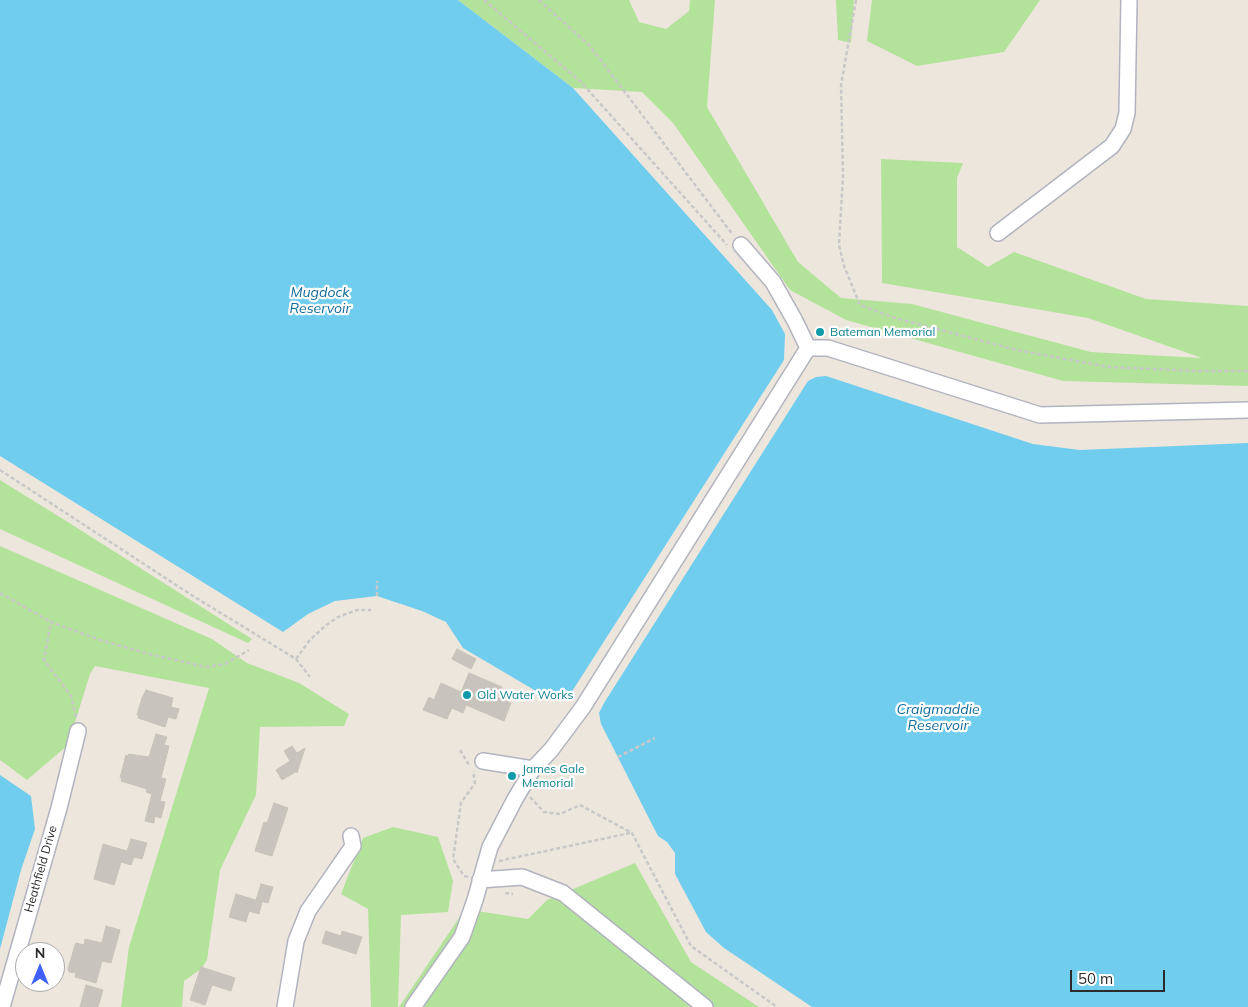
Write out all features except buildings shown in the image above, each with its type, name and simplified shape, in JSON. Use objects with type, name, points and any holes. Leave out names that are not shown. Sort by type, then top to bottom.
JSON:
[{"type":"street","points":[[998,233],[1112,146],[1124,129],[1127,113],[1130,0]]},
{"type":"street","points":[[736,248],[773,282],[808,348]]},
{"type":"street","points":[[808,348],[828,348],[1040,415],[1248,410]]},
{"type":"street","points":[[413,1007],[462,937],[490,847],[515,799],[533,769],[551,750],[584,708],[808,348]]},
{"type":"street","name":"Heathfield Drive","points":[[2,1007],[59,808],[78,731]]},
{"type":"street","points":[[483,761],[533,769]]},
{"type":"street","points":[[285,1007],[296,941],[308,911],[353,846],[351,836]]},
{"type":"street","points":[[482,874],[522,877],[563,893],[705,1007]]},
{"type":"path","points":[[484,0],[580,81],[736,248]]},
{"type":"path","points":[[539,0],[590,46],[736,248]]},
{"type":"path","points":[[856,0],[842,85],[843,176],[839,246],[844,266],[860,305],[895,318],[1017,350],[1109,367],[1248,371]]},
{"type":"path","points":[[0,470],[193,596],[296,660],[310,677]]},
{"type":"path","points":[[377,581],[377,596]]},
{"type":"path","points":[[0,593],[51,622],[100,640],[149,654],[206,667],[225,664],[249,650]]},
{"type":"path","points":[[296,660],[309,641],[338,617],[356,610],[371,610]]},
{"type":"path","points":[[51,622],[44,660],[71,696],[78,731]]},
{"type":"path","points":[[618,757],[655,738]]},
{"type":"path","points":[[460,750],[474,772],[474,783],[461,803],[453,859],[464,876],[482,874],[503,859],[632,833]]},
{"type":"path","points":[[515,799],[531,796],[544,812],[560,814],[580,805],[632,833],[691,946],[777,1007]]},
{"type":"path","points":[[500,892],[513,894]]},
{"type":"green space","points":[[458,0],[629,0],[639,22],[666,29],[689,11],[690,0],[715,0],[707,107],[798,262],[841,298],[912,304],[1091,352],[1202,358],[1088,318],[882,283],[881,159],[963,163],[957,178],[957,247],[988,267],[1014,252],[1146,299],[1248,306],[1248,386],[1063,381],[846,320],[790,290],[673,123],[642,92],[573,88]]},
{"type":"green space","points":[[836,0],[854,0],[851,43],[838,40]]},
{"type":"green space","points":[[872,0],[1040,0],[1004,52],[917,66],[867,41]]},
{"type":"green space","points":[[0,480],[252,639],[248,643],[0,529]]},
{"type":"green space","points":[[0,546],[212,639],[247,663],[299,683],[349,714],[344,726],[260,727],[256,795],[220,870],[207,960],[201,969],[184,981],[182,1007],[121,1007],[129,947],[209,688],[95,666],[90,674],[68,745],[27,780],[0,760]]},
{"type":"green space","points":[[393,827],[438,837],[453,881],[448,912],[401,915],[398,1007],[371,1007],[368,909],[341,894],[363,838]]},
{"type":"green space","points":[[635,863],[691,962],[759,1007],[399,1007],[465,909],[528,919],[547,900]]},
{"type":"water","name":"Mugdock Reservoir","points":[[0,0],[458,0],[573,88],[772,310],[785,334],[784,360],[571,693],[559,698],[541,694],[463,648],[446,622],[422,611],[377,596],[335,601],[308,614],[283,632],[0,456]]},
{"type":"water","name":"Craigmaddie Reservoir","points":[[826,376],[1033,444],[1080,450],[1248,443],[1248,1007],[812,1007],[724,948],[706,932],[675,874],[675,853],[667,842],[658,836],[601,724],[599,713],[808,381],[816,377]]},
{"type":"water","points":[[0,775],[31,796],[35,829],[21,870],[0,949]]},
{"type":"place","name":"Bateman Memorial","points":[[820,332]]},
{"type":"place","name":"Old Water Works","points":[[467,695]]},
{"type":"place","name":"James Gale Memorial","points":[[512,776]]}]
